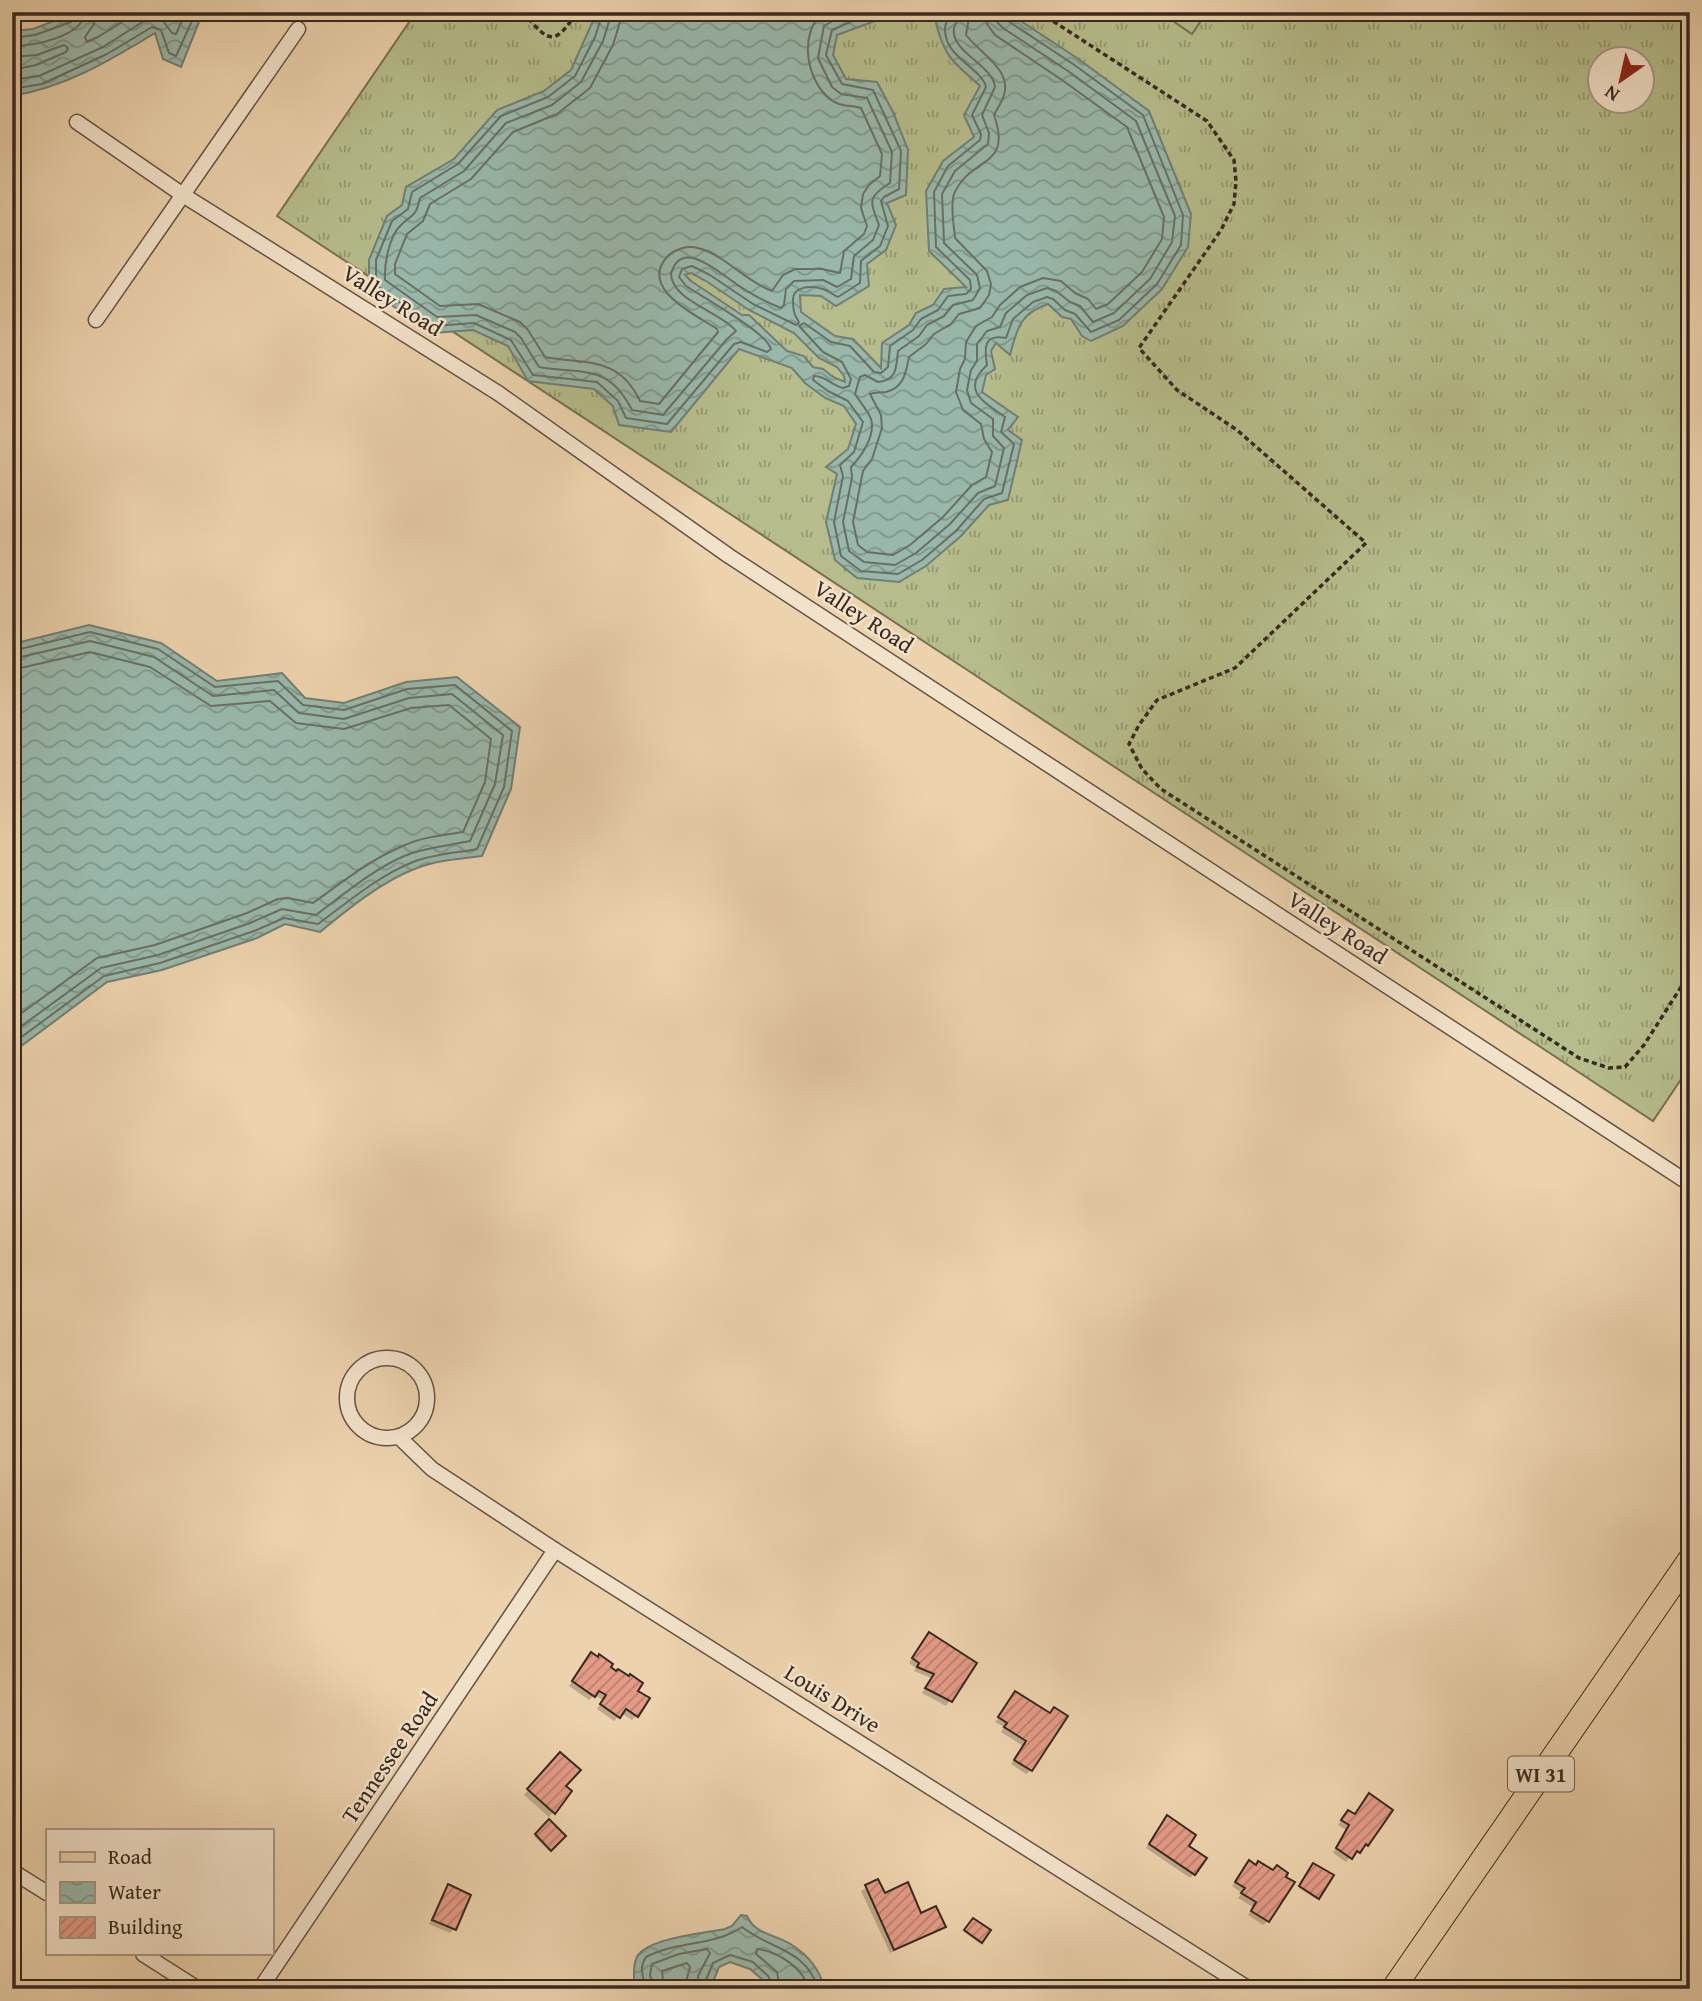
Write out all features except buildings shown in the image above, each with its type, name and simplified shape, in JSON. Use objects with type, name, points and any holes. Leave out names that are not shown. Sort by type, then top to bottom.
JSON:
[{"type":"main road","name":"WI 31","points":[[1393,1989],[1690,1559]]},
{"type":"street","points":[[96,320],[298,29]]},
{"type":"street","name":"Valley Road","points":[[77,122],[183,195],[498,393],[729,556],[1690,1184]]},
{"type":"street","points":[[389,1358],[402,1361],[414,1369],[423,1380],[427,1393],[421,1420],[412,1430],[399,1437],[375,1437],[356,1423],[350,1413],[347,1401],[353,1376],[363,1366],[375,1360],[389,1358]]},
{"type":"street","name":"Louis Drive","points":[[399,1437],[432,1469],[555,1550],[1250,1989]]},
{"type":"street","name":"Tennessee Road","points":[[260,1989],[555,1550]]},
{"type":"street","points":[[12,1871],[46,1892]]},
{"type":"street","points":[[145,1955],[198,1989]]},
{"type":"path","points":[[523,12],[544,34],[555,37],[561,35],[577,12]]},
{"type":"path","points":[[1039,12],[1207,121],[1234,160],[1234,204],[1221,230],[1139,348],[1177,390],[1237,430],[1366,543],[1235,667],[1157,700],[1129,744],[1142,769],[1161,789],[1579,1058],[1609,1068],[1625,1067],[1644,1045],[1690,972]]},
{"type":"green space","points":[[416,12],[1690,12],[1690,1066],[1653,1121],[277,216]]},
{"type":"green space","points":[[1160,12],[1207,12],[1192,34]]},
{"type":"water","points":[[77,12],[203,12],[181,67],[163,59],[155,33],[104,63],[69,79],[12,96],[12,31],[33,29]]},
{"type":"water","points":[[597,12],[882,12],[875,21],[837,35],[833,55],[846,79],[877,82],[893,112],[908,150],[906,195],[887,203],[896,225],[886,250],[867,264],[869,286],[836,306],[821,296],[800,295],[801,312],[835,336],[853,339],[881,368],[882,343],[909,325],[916,313],[933,305],[944,289],[966,287],[929,251],[926,191],[943,161],[974,137],[964,115],[980,86],[957,65],[943,45],[936,23],[945,12],[1007,12],[1077,58],[1149,111],[1191,214],[1188,247],[1162,289],[1123,326],[1091,341],[1082,336],[1071,319],[1062,317],[1048,304],[1031,312],[1021,323],[1010,355],[996,343],[991,351],[995,369],[986,375],[982,392],[1018,417],[1008,430],[1022,440],[1008,500],[989,505],[961,536],[926,566],[899,582],[857,578],[835,560],[826,522],[837,474],[826,467],[848,449],[856,424],[844,406],[825,398],[805,383],[792,368],[739,349],[671,432],[619,425],[613,406],[594,389],[528,381],[508,346],[473,330],[433,333],[369,290],[369,260],[387,216],[402,205],[406,187],[454,159],[497,110],[544,91],[571,70]],"holes":[[[691,273],[749,310],[794,333],[819,358],[837,367],[845,382],[823,369],[813,367],[804,356],[787,351],[749,315],[742,315],[685,275]]]},
{"type":"water","points":[[89,625],[161,643],[217,681],[282,673],[305,698],[344,703],[406,682],[457,677],[520,727],[511,789],[482,856],[433,863],[391,880],[320,932],[285,924],[257,938],[162,970],[107,982],[12,1053],[12,644]]},
{"type":"water","points":[[741,1915],[747,1916],[761,1931],[798,1949],[817,1970],[825,1989],[764,1989],[764,1981],[750,1969],[730,1962],[719,1967],[713,1982],[717,1989],[640,1989],[634,1981],[636,1960],[646,1948],[667,1940],[725,1929],[732,1926]]}]
